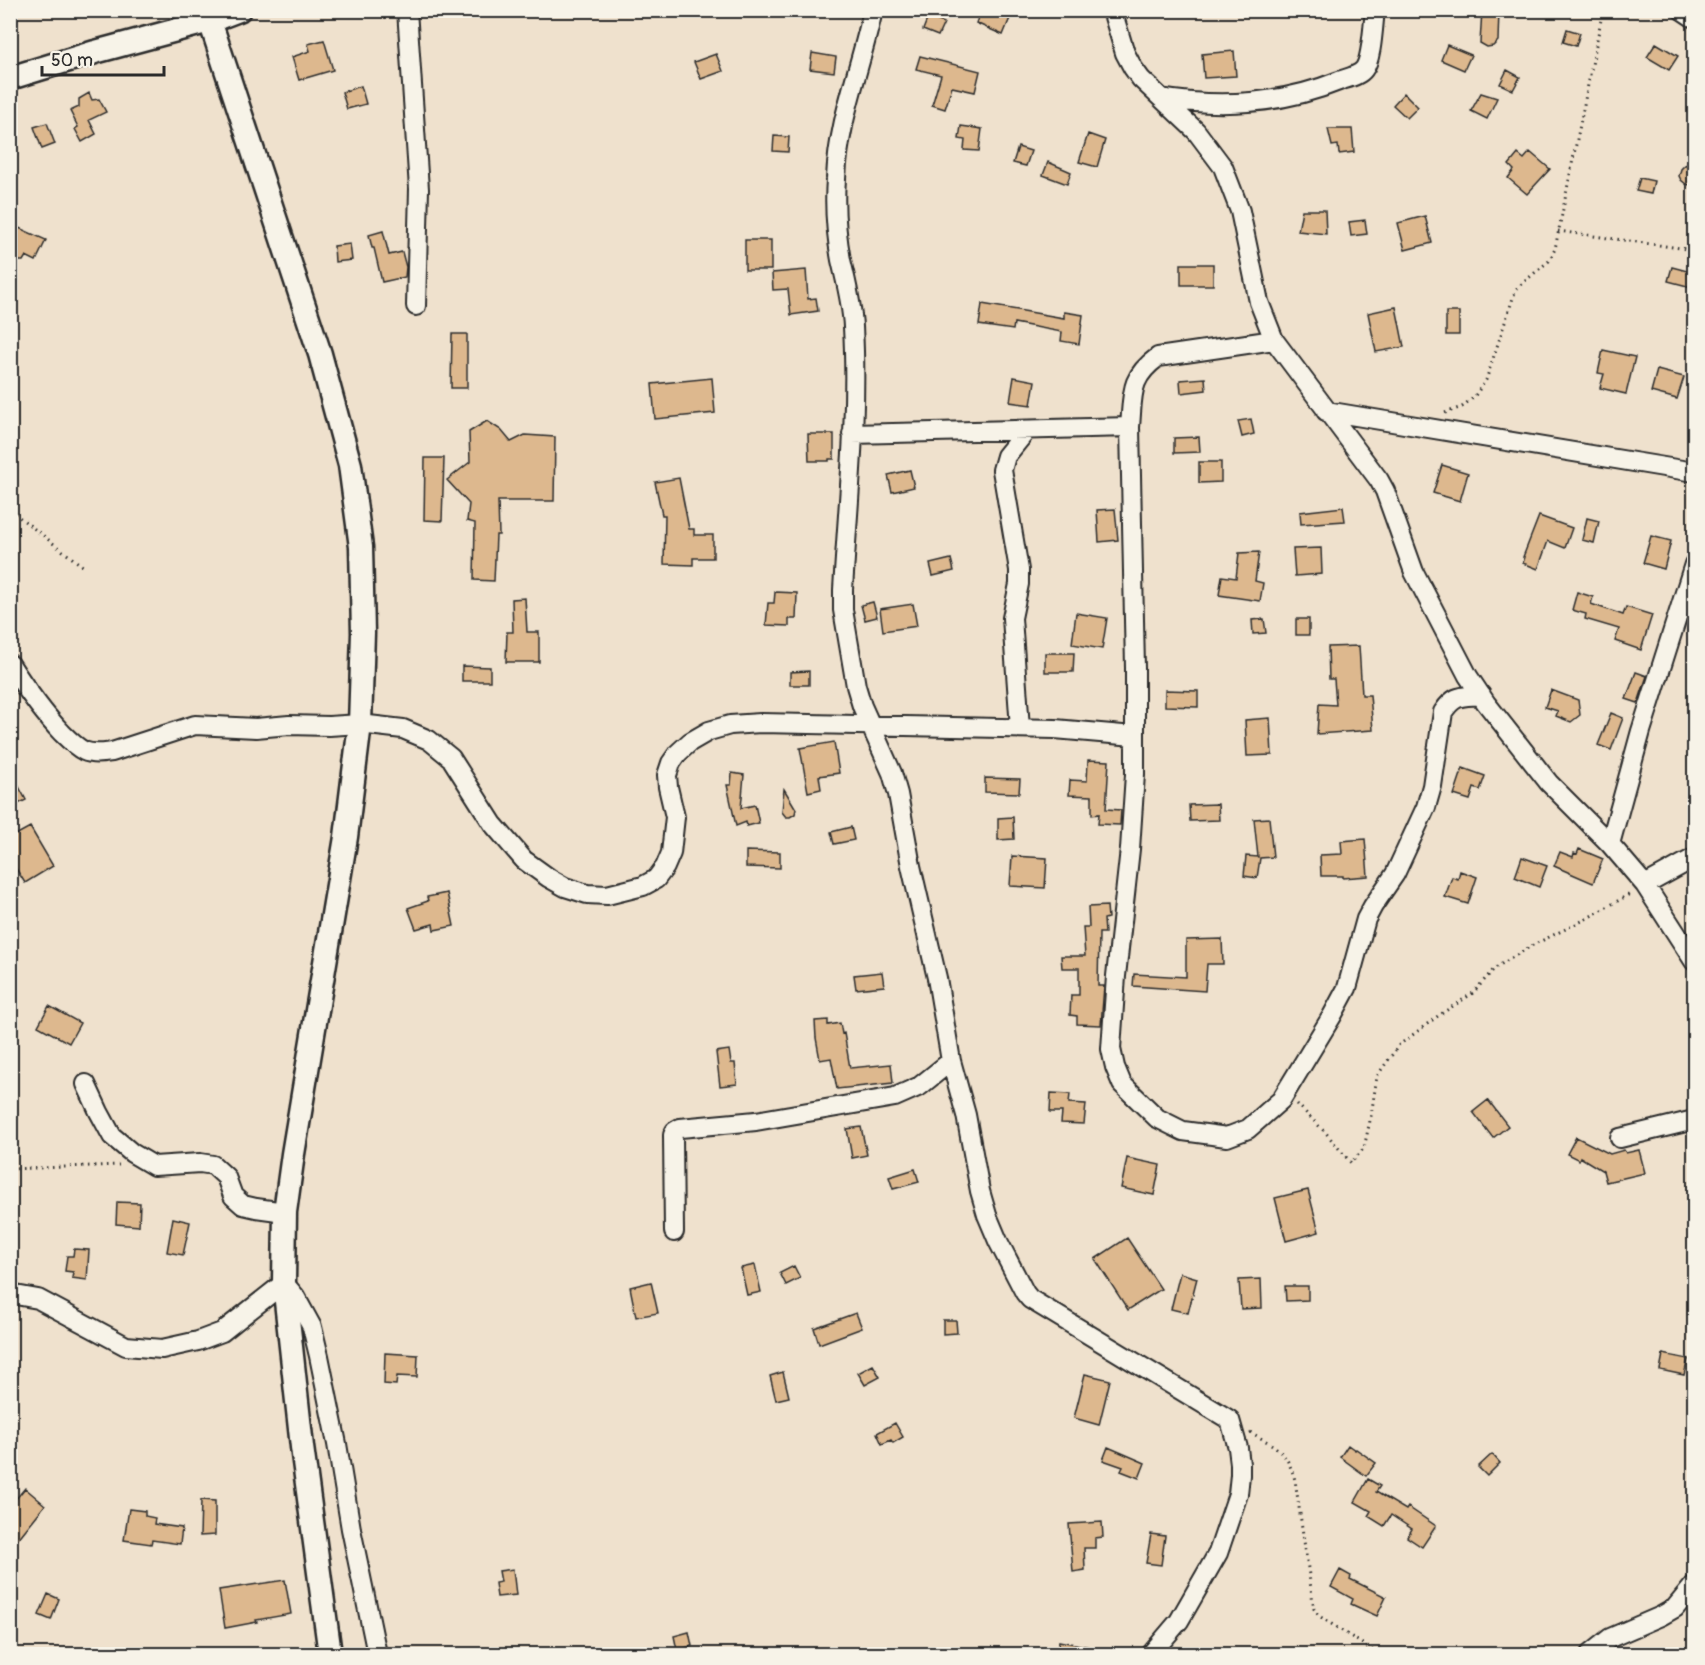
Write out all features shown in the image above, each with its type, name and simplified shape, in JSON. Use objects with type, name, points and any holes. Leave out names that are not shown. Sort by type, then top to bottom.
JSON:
[{"type":"street","points":[[10,78],[211,16],[239,10]]},
{"type":"street","points":[[407,10],[419,189],[416,306]]},
{"type":"street","points":[[873,10],[843,121],[836,176],[836,231],[849,291],[853,324],[855,390],[843,610],[861,706],[892,773],[898,794],[911,866],[937,978],[951,1061],[966,1115],[980,1191],[998,1241],[1025,1293],[1037,1303],[1230,1420],[1238,1448],[1240,1475],[1238,1494],[1218,1553],[1192,1601],[1179,1621],[1151,1654]]},
{"type":"street","points":[[1112,10],[1125,52],[1133,68],[1141,79],[1196,131],[1223,167],[1240,211],[1259,302],[1274,340],[1379,480],[1414,572],[1468,676],[1549,783],[1610,844],[1645,885],[1695,961]]},
{"type":"street","points":[[1161,98],[1212,104],[1266,101],[1325,87],[1362,72],[1368,62],[1375,10]]},
{"type":"street","points":[[1683,10],[1695,18]]},
{"type":"street","points":[[211,16],[316,342],[350,465],[360,547],[363,633],[360,724],[346,837],[285,1212],[284,1283],[302,1447],[330,1654]]},
{"type":"street","points":[[1274,340],[1158,357],[1138,375],[1133,390],[1130,427],[1135,774],[1111,1049],[1115,1068],[1122,1084],[1157,1118],[1184,1131],[1227,1137],[1248,1129],[1281,1100],[1347,988],[1366,919],[1395,874],[1426,807],[1432,786],[1443,712],[1450,702],[1457,698],[1481,695]]},
{"type":"street","points":[[1326,411],[1695,472]]},
{"type":"street","points":[[852,434],[1130,427]]},
{"type":"street","points":[[1020,728],[1012,618],[1020,570],[1002,470],[1006,456],[1027,430]]},
{"type":"street","points":[[1610,844],[1641,731],[1695,564]]},
{"type":"street","points":[[10,664],[28,693],[48,718],[71,742],[85,751],[112,752],[195,726],[256,728],[360,724],[403,729],[429,740],[451,758],[493,824],[524,860],[565,887],[587,894],[607,895],[643,886],[656,879],[665,867],[671,853],[675,817],[668,788],[671,763],[690,742],[709,731],[730,725],[761,723],[1055,729],[1134,736]]},
{"type":"street","points":[[1645,885],[1695,858]]},
{"type":"street","points":[[674,1232],[673,1135],[675,1131],[680,1128],[756,1121],[822,1111],[895,1097],[920,1086],[951,1061]]},
{"type":"street","points":[[86,1084],[112,1136],[132,1153],[154,1166],[200,1162],[213,1165],[226,1177],[233,1196],[243,1205],[285,1212]]},
{"type":"street","points":[[1620,1138],[1695,1120]]},
{"type":"street","points":[[10,1294],[38,1299],[126,1346],[162,1349],[198,1341],[222,1332],[284,1283]]},
{"type":"street","points":[[284,1283],[295,1296],[312,1327],[337,1444],[376,1654]]},
{"type":"street","points":[[1590,1654],[1610,1638],[1675,1608],[1694,1585]]},
{"type":"path","points":[[1444,413],[1462,407],[1474,397],[1486,380],[1515,292],[1549,261],[1554,249],[1603,10]]},
{"type":"path","points":[[1558,231],[1695,250]]},
{"type":"path","points":[[10,510],[85,568]]},
{"type":"path","points":[[1284,1094],[1301,1107],[1351,1162],[1364,1148],[1377,1076],[1399,1045],[1473,993],[1496,968],[1533,945],[1584,920],[1645,885]]},
{"type":"path","points":[[10,1170],[121,1165]]},
{"type":"path","points":[[1230,1420],[1282,1450],[1290,1464],[1295,1480],[1314,1609],[1319,1616],[1378,1654]]},
{"type":"building","points":[[981,10],[994,10],[1010,18],[1003,35],[976,23]]},
{"type":"building","points":[[1482,10],[1499,10],[1498,41],[1493,46],[1487,47],[1480,43]]},
{"type":"building","points":[[928,17],[944,23],[938,36],[923,30]]},
{"type":"building","points":[[1567,29],[1580,33],[1576,46],[1563,42]]},
{"type":"building","points":[[324,40],[333,70],[299,80],[292,57],[310,51],[308,44]]},
{"type":"building","points":[[1656,43],[1678,56],[1669,70],[1647,57]]},
{"type":"building","points":[[1447,45],[1471,55],[1464,70],[1441,60]]},
{"type":"building","points":[[1234,51],[1236,76],[1204,78],[1202,54]]},
{"type":"building","points":[[812,53],[836,57],[834,72],[810,69]]},
{"type":"building","points":[[716,54],[723,71],[701,79],[694,62]]},
{"type":"building","points":[[920,56],[980,71],[975,92],[952,87],[945,109],[932,105],[941,75],[916,69]]},
{"type":"building","points":[[1507,70],[1520,77],[1513,90],[1500,84]]},
{"type":"building","points":[[361,86],[366,104],[347,109],[342,92]]},
{"type":"building","points":[[89,93],[92,100],[99,99],[106,112],[89,120],[96,134],[82,142],[75,129],[78,127],[70,111],[79,107],[79,99]]},
{"type":"building","points":[[1404,93],[1418,107],[1407,118],[1393,105]]},
{"type":"building","points":[[1481,93],[1497,98],[1487,119],[1471,111]]},
{"type":"building","points":[[47,123],[55,144],[42,149],[34,127]]},
{"type":"building","points":[[961,126],[982,129],[979,151],[964,150],[965,140],[959,139]]},
{"type":"building","points":[[1328,129],[1352,129],[1354,152],[1339,154],[1338,145],[1332,146]]},
{"type":"building","points":[[1088,134],[1105,140],[1097,167],[1079,162]]},
{"type":"building","points":[[774,136],[789,137],[788,152],[773,151]]},
{"type":"building","points":[[1018,147],[1031,151],[1026,166],[1013,163]]},
{"type":"building","points":[[1530,152],[1550,169],[1527,194],[1508,178],[1514,170],[1509,165],[1518,154],[1524,159]]},
{"type":"building","points":[[1048,162],[1071,172],[1067,184],[1043,175]]},
{"type":"building","points":[[1695,162],[1695,186],[1686,184],[1679,176],[1685,165]]},
{"type":"building","points":[[1640,178],[1654,181],[1651,194],[1636,191]]},
{"type":"building","points":[[1302,210],[1325,210],[1326,234],[1298,231]]},
{"type":"building","points":[[1425,216],[1432,243],[1405,250],[1398,223]]},
{"type":"building","points":[[1365,220],[1367,234],[1351,236],[1349,222]]},
{"type":"building","points":[[10,224],[46,240],[36,261],[26,256],[23,261],[10,261]]},
{"type":"building","points":[[383,231],[389,255],[402,252],[406,267],[405,277],[382,282],[369,235]]},
{"type":"building","points":[[745,240],[771,240],[771,270],[745,270]]},
{"type":"building","points":[[350,244],[352,260],[335,262],[334,246]]},
{"type":"building","points":[[1181,264],[1213,264],[1213,285],[1181,285]]},
{"type":"building","points":[[1672,267],[1695,273],[1695,288],[1668,281]]},
{"type":"building","points":[[806,270],[808,299],[816,298],[818,311],[791,315],[788,289],[773,290],[772,273]]},
{"type":"building","points":[[982,304],[1064,318],[1064,312],[1083,315],[1079,344],[1061,341],[1062,332],[1014,323],[1013,330],[979,325]]},
{"type":"building","points":[[1396,307],[1404,347],[1376,352],[1368,313]]},
{"type":"building","points":[[1446,312],[1459,312],[1459,335],[1446,335]]},
{"type":"building","points":[[452,334],[467,334],[467,388],[451,388]]},
{"type":"building","points":[[1603,350],[1635,357],[1626,394],[1600,388],[1604,374],[1598,373]]},
{"type":"building","points":[[1657,370],[1684,377],[1677,399],[1651,392]]},
{"type":"building","points":[[1014,377],[1035,381],[1031,405],[1010,402]]},
{"type":"building","points":[[712,378],[715,413],[655,419],[652,384]]},
{"type":"building","points":[[1205,378],[1206,390],[1181,393],[1180,380]]},
{"type":"building","points":[[1251,419],[1254,434],[1242,437],[1238,421]]},
{"type":"building","points":[[487,421],[501,430],[511,442],[525,435],[555,437],[554,501],[498,501],[499,535],[496,535],[494,581],[474,580],[475,523],[467,521],[469,504],[447,480],[470,462],[469,432]]},
{"type":"building","points":[[808,434],[834,434],[834,459],[809,461]]},
{"type":"building","points":[[1199,437],[1200,452],[1174,453],[1174,438]]},
{"type":"building","points":[[425,458],[444,458],[442,521],[424,520]]},
{"type":"building","points":[[1199,462],[1221,462],[1221,482],[1199,483]]},
{"type":"building","points":[[1442,465],[1468,473],[1460,501],[1433,493]]},
{"type":"building","points":[[910,470],[914,487],[892,492],[888,475]]},
{"type":"building","points":[[679,478],[689,529],[694,529],[694,535],[713,535],[713,558],[693,558],[693,565],[664,564],[665,515],[662,515],[655,482]]},
{"type":"building","points":[[1343,507],[1345,521],[1301,524],[1300,512]]},
{"type":"building","points":[[1115,509],[1118,540],[1099,542],[1097,510]]},
{"type":"building","points":[[1539,516],[1572,528],[1565,548],[1548,541],[1538,569],[1523,563],[1525,557],[1523,557]]},
{"type":"building","points":[[1587,518],[1599,521],[1594,543],[1582,540]]},
{"type":"building","points":[[1651,536],[1671,541],[1664,569],[1643,563]]},
{"type":"building","points":[[1321,548],[1322,574],[1295,576],[1293,549]]},
{"type":"building","points":[[1259,552],[1255,581],[1263,583],[1260,601],[1219,595],[1222,576],[1236,578],[1239,553]]},
{"type":"building","points":[[951,559],[954,571],[933,576],[930,564]]},
{"type":"building","points":[[775,592],[797,593],[796,619],[789,619],[789,626],[766,625],[768,603],[774,603]]},
{"type":"building","points":[[1577,592],[1593,597],[1591,604],[1623,615],[1626,607],[1652,615],[1641,650],[1615,641],[1619,629],[1585,619],[1586,614],[1572,610]]},
{"type":"building","points":[[525,598],[527,632],[539,632],[539,662],[506,662],[507,632],[513,632],[512,599]]},
{"type":"building","points":[[873,602],[877,617],[865,620],[861,605]]},
{"type":"building","points":[[913,604],[917,626],[883,631],[880,609]]},
{"type":"building","points":[[1076,613],[1107,618],[1102,649],[1072,644]]},
{"type":"building","points":[[1264,619],[1266,633],[1253,634],[1252,620]]},
{"type":"building","points":[[1296,619],[1309,619],[1309,635],[1296,635]]},
{"type":"building","points":[[1359,646],[1362,695],[1370,695],[1373,730],[1317,734],[1319,704],[1336,705],[1334,679],[1329,679],[1328,647]]},
{"type":"building","points":[[1045,653],[1074,653],[1073,672],[1045,672]]},
{"type":"building","points":[[462,666],[490,667],[490,681],[462,681]]},
{"type":"building","points":[[809,671],[809,685],[790,685],[790,672]]},
{"type":"building","points":[[1636,672],[1647,676],[1638,703],[1626,699]]},
{"type":"building","points":[[1165,690],[1198,691],[1198,707],[1165,706]]},
{"type":"building","points":[[1551,690],[1578,700],[1580,715],[1571,722],[1556,716],[1558,711],[1545,707]]},
{"type":"building","points":[[1611,713],[1623,718],[1611,750],[1598,745]]},
{"type":"building","points":[[1270,718],[1272,755],[1247,756],[1245,720]]},
{"type":"building","points":[[834,742],[839,773],[819,776],[821,789],[808,792],[800,748]]},
{"type":"building","points":[[1088,760],[1109,761],[1106,809],[1121,810],[1120,825],[1098,824],[1099,814],[1092,815],[1092,796],[1069,795],[1070,780],[1087,781]]},
{"type":"building","points":[[1463,768],[1485,776],[1480,790],[1474,788],[1470,800],[1454,795]]},
{"type":"building","points":[[10,770],[26,800],[10,808]]},
{"type":"building","points":[[732,773],[744,775],[741,808],[755,805],[759,823],[747,826],[746,822],[736,826],[727,785],[731,785]]},
{"type":"building","points":[[985,778],[1020,779],[1019,793],[985,792]]},
{"type":"building","points":[[784,789],[796,809],[795,814],[790,817],[786,817],[782,812]]},
{"type":"building","points":[[1218,804],[1219,820],[1190,821],[1189,805]]},
{"type":"building","points":[[1013,817],[1014,839],[998,840],[998,818]]},
{"type":"building","points":[[1269,818],[1273,857],[1260,858],[1257,878],[1244,876],[1246,856],[1258,857],[1254,819]]},
{"type":"building","points":[[30,827],[53,866],[25,883],[10,859],[10,838]]},
{"type":"building","points":[[851,827],[854,840],[834,844],[831,832]]},
{"type":"building","points":[[1365,839],[1368,876],[1343,878],[1343,876],[1321,876],[1320,855],[1342,854],[1341,841]]},
{"type":"building","points":[[1579,849],[1603,859],[1593,883],[1554,866],[1560,852],[1573,857]]},
{"type":"building","points":[[746,851],[780,852],[780,868],[746,867]]},
{"type":"building","points":[[1012,856],[1047,858],[1045,888],[1010,886]]},
{"type":"building","points":[[1522,857],[1547,866],[1539,887],[1515,877]]},
{"type":"building","points":[[1460,871],[1477,877],[1468,904],[1445,897],[1452,877],[1458,879]]},
{"type":"building","points":[[447,893],[454,926],[434,930],[433,924],[416,929],[408,908],[428,901],[427,897]]},
{"type":"building","points":[[1107,906],[1108,918],[1104,919],[1105,933],[1099,933],[1098,986],[1104,986],[1101,1025],[1077,1024],[1077,1016],[1070,1015],[1071,995],[1079,995],[1079,968],[1062,968],[1061,956],[1085,956],[1083,927],[1089,927],[1088,907]]},
{"type":"building","points":[[1222,939],[1223,964],[1207,964],[1205,991],[1133,986],[1134,974],[1186,977],[1186,940]]},
{"type":"building","points":[[882,972],[884,986],[856,989],[854,975]]},
{"type":"building","points":[[49,1006],[80,1023],[69,1043],[38,1026]]},
{"type":"building","points":[[828,1020],[828,1025],[840,1023],[850,1068],[891,1064],[893,1083],[837,1089],[831,1058],[820,1060],[816,1038],[815,1021]]},
{"type":"building","points":[[729,1050],[731,1063],[735,1063],[737,1084],[720,1086],[716,1052]]},
{"type":"building","points":[[1051,1093],[1070,1094],[1069,1103],[1086,1104],[1084,1124],[1061,1123],[1062,1112],[1050,1112]]},
{"type":"building","points":[[1488,1100],[1508,1126],[1493,1138],[1473,1112]]},
{"type":"building","points":[[861,1127],[867,1155],[852,1158],[847,1129]]},
{"type":"building","points":[[1576,1137],[1610,1154],[1624,1150],[1626,1153],[1639,1150],[1645,1173],[1606,1182],[1603,1171],[1580,1157],[1579,1160],[1567,1154]]},
{"type":"building","points":[[1127,1158],[1160,1165],[1154,1195],[1121,1188]]},
{"type":"building","points":[[915,1169],[919,1182],[893,1189],[889,1177]]},
{"type":"building","points":[[1308,1190],[1319,1232],[1286,1241],[1275,1198]]},
{"type":"building","points":[[117,1202],[140,1203],[139,1226],[116,1224]]},
{"type":"building","points":[[173,1218],[190,1222],[183,1255],[167,1252]]},
{"type":"building","points":[[1127,1238],[1161,1289],[1128,1310],[1095,1259]]},
{"type":"building","points":[[74,1249],[89,1250],[87,1280],[72,1278],[73,1272],[65,1271],[67,1256],[73,1256]]},
{"type":"building","points":[[755,1265],[761,1292],[747,1295],[741,1268]]},
{"type":"building","points":[[794,1266],[800,1278],[786,1285],[780,1273]]},
{"type":"building","points":[[1180,1273],[1197,1278],[1188,1313],[1171,1309]]},
{"type":"building","points":[[1261,1279],[1262,1308],[1241,1309],[1239,1280]]},
{"type":"building","points":[[651,1282],[658,1313],[636,1317],[630,1287]]},
{"type":"building","points":[[1285,1286],[1308,1286],[1308,1300],[1286,1301]]},
{"type":"building","points":[[856,1313],[862,1328],[819,1344],[814,1328]]},
{"type":"building","points":[[943,1320],[956,1320],[957,1333],[943,1334]]},
{"type":"building","points":[[385,1353],[418,1355],[417,1377],[397,1376],[396,1385],[384,1384]]},
{"type":"building","points":[[1663,1354],[1688,1359],[1684,1375],[1660,1370]]},
{"type":"building","points":[[873,1365],[880,1377],[865,1385],[858,1373]]},
{"type":"building","points":[[783,1372],[789,1397],[776,1400],[770,1376]]},
{"type":"building","points":[[1085,1374],[1110,1380],[1099,1425],[1074,1418]]},
{"type":"building","points":[[895,1423],[903,1437],[893,1443],[891,1440],[882,1444],[877,1433]]},
{"type":"building","points":[[1348,1445],[1376,1463],[1366,1476],[1340,1457]]},
{"type":"building","points":[[1108,1447],[1145,1463],[1139,1478],[1121,1471],[1123,1467],[1103,1460]]},
{"type":"building","points":[[1492,1454],[1500,1463],[1487,1476],[1478,1467]]},
{"type":"building","points":[[1368,1479],[1380,1486],[1376,1492],[1406,1510],[1408,1507],[1436,1526],[1422,1547],[1407,1537],[1412,1529],[1391,1515],[1384,1526],[1368,1516],[1371,1511],[1355,1502]]},
{"type":"building","points":[[25,1488],[45,1505],[10,1549],[10,1506]]},
{"type":"building","points":[[201,1500],[215,1501],[215,1535],[200,1536]]},
{"type":"building","points":[[129,1509],[145,1511],[145,1516],[155,1518],[154,1524],[182,1528],[180,1544],[152,1540],[151,1544],[124,1540]]},
{"type":"building","points":[[1102,1522],[1103,1537],[1095,1538],[1095,1548],[1084,1548],[1085,1570],[1073,1572],[1069,1524]]},
{"type":"building","points":[[1151,1534],[1165,1536],[1161,1565],[1146,1563]]},
{"type":"building","points":[[513,1569],[516,1595],[497,1597],[495,1583],[501,1582],[499,1571]]},
{"type":"building","points":[[1340,1570],[1351,1576],[1350,1579],[1386,1597],[1377,1616],[1351,1604],[1353,1599],[1331,1587]]},
{"type":"building","points":[[285,1580],[291,1614],[225,1628],[219,1590]]},
{"type":"building","points":[[48,1594],[59,1599],[51,1620],[39,1615]]},
{"type":"building","points":[[689,1632],[692,1646],[677,1650],[674,1636]]},
{"type":"building","points":[[1059,1641],[1096,1648],[1095,1654],[1057,1654]]}]
